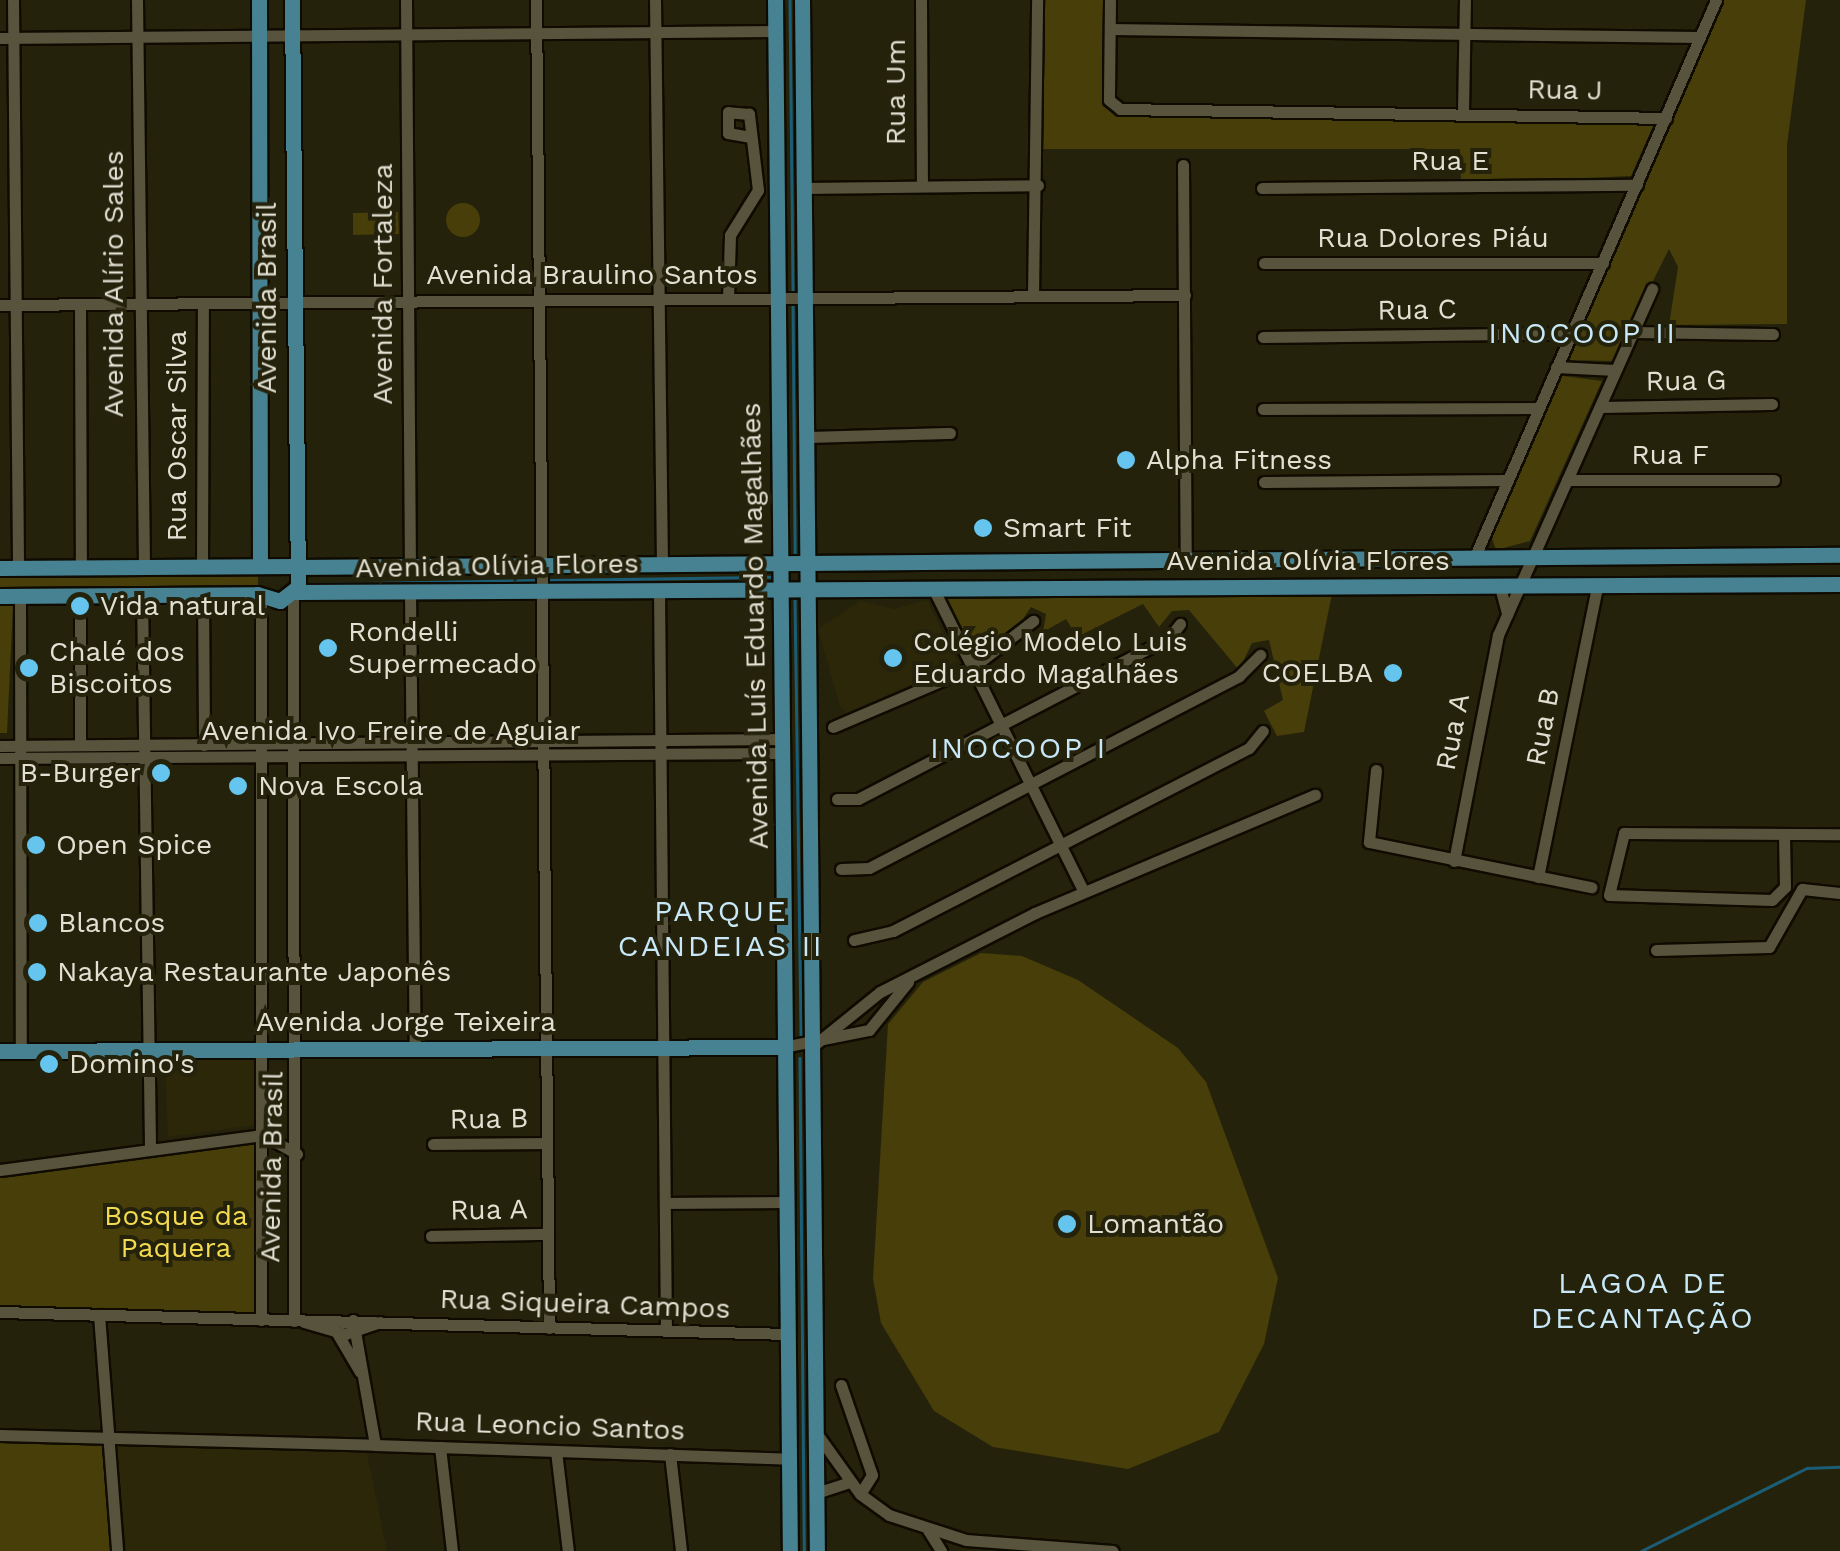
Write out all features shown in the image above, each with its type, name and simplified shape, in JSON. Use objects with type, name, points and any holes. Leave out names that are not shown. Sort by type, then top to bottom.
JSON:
[{"type":"main road","name":"Avenida Brasil","points":[[259,595],[256,304],[260,0]]},
{"type":"main road","name":"Avenida Brasil","points":[[292,0],[293,594]]},
{"type":"main road","name":"Avenida Luís Eduardo Magalhães","points":[[775,0],[790,298],[805,437],[816,1045],[817,1551]]},
{"type":"main road","name":"Avenida Luís Eduardo Magalhães","points":[[790,1551],[780,564],[790,298],[803,188],[802,0]]},
{"type":"main road","points":[[1783,584],[1796,570],[1787,555]]},
{"type":"main road","name":"Avenida Olívia Flores","points":[[0,568],[1840,555]]},
{"type":"main road","points":[[1460,586],[1468,557]]},
{"type":"main road","points":[[976,560],[986,571],[982,588]]},
{"type":"main road","points":[[1010,587],[1003,572],[1012,560]]},
{"type":"main road","name":"Avenida Olívia Flores","points":[[0,596],[1840,584]]},
{"type":"main road","name":"Avenida Jorge Teixeira","points":[[0,1051],[146,1047],[783,1047]]},
{"type":"street","points":[[13,0],[7,37],[18,567]]},
{"type":"street","name":"Avenida Alírio Sales","points":[[137,0],[144,568]]},
{"type":"street","name":"Avenida Fortaleza","points":[[406,0],[410,567]]},
{"type":"street","points":[[536,0],[549,1328]]},
{"type":"street","points":[[656,0],[662,565]]},
{"type":"street","name":"Rua Um","points":[[921,0],[922,184]]},
{"type":"street","points":[[1032,296],[1038,185],[1037,0]]},
{"type":"street","points":[[1110,0],[1110,28],[1700,37]]},
{"type":"street","points":[[1463,113],[1465,0]]},
{"type":"street","points":[[1468,557],[1507,480],[1716,0]]},
{"type":"street","name":"Rua J","points":[[1110,28],[1112,106],[1666,118]]},
{"type":"street","points":[[7,37],[291,40],[775,32]]},
{"type":"street","points":[[728,299],[730,235],[758,190],[751,137]]},
{"type":"street","points":[[1182,166],[1186,560]]},
{"type":"street","points":[[803,188],[1038,185]]},
{"type":"street","name":"Rua E","points":[[1262,188],[1638,185]]},
{"type":"street","name":"Rua Dolores Piáu","points":[[1264,263],[1603,263]]},
{"type":"street","name":"Rua A","points":[[1454,861],[1507,614],[1528,584],[1567,480],[1652,289]]},
{"type":"street","name":"Avenida Braulino Santos","points":[[0,305],[1185,294]]},
{"type":"street","name":"Rua Oscar Silva","points":[[202,568],[203,304]]},
{"type":"street","points":[[80,306],[82,566]]},
{"type":"street","points":[[1632,332],[1773,334]]},
{"type":"street","name":"Rua C","points":[[1264,336],[1571,333]]},
{"type":"street","points":[[1556,368],[1615,370]]},
{"type":"street","name":"Rua G","points":[[1600,407],[1772,404]]},
{"type":"street","points":[[1263,409],[1538,408]]},
{"type":"street","points":[[805,437],[950,433]]},
{"type":"street","points":[[1264,482],[1507,480]]},
{"type":"street","name":"Rua F","points":[[1567,480],[1774,480]]},
{"type":"street","name":"Rua A","points":[[1500,586],[1507,614]]},
{"type":"street","name":"Rua B","points":[[1538,877],[1597,586]]},
{"type":"street","points":[[933,588],[1065,842],[1084,892]]},
{"type":"street","points":[[659,590],[666,1332]]},
{"type":"street","points":[[203,593],[204,745]]},
{"type":"street","points":[[410,593],[415,1047]]},
{"type":"street","points":[[142,594],[141,751],[150,1148]]},
{"type":"street","name":"Avenida Brasil","points":[[293,594],[298,1321]]},
{"type":"street","name":"Avenida Brasil","points":[[259,595],[261,1320]]},
{"type":"street","points":[[80,596],[80,745]]},
{"type":"street","points":[[20,597],[20,1051]]},
{"type":"street","points":[[833,727],[973,667],[1032,620]]},
{"type":"street","points":[[837,799],[858,798],[1003,724],[1180,624]]},
{"type":"street","points":[[841,869],[869,868],[1249,671],[1260,655]]},
{"type":"street","points":[[854,940],[893,931],[1249,748],[1262,731]]},
{"type":"street","name":"Avenida Ivo Freire de Aguiar","points":[[542,749],[661,740],[783,746]]},
{"type":"street","name":"Avenida Ivo Freire de Aguiar","points":[[0,758],[80,745],[141,751],[204,745],[261,750]]},
{"type":"street","name":"Avenida Ivo Freire de Aguiar","points":[[0,746],[19,752],[542,749],[660,755],[783,746]]},
{"type":"street","points":[[1376,770],[1367,840],[1591,887]]},
{"type":"street","points":[[816,1045],[851,1010],[910,979],[1084,892],[1315,794]]},
{"type":"street","points":[[1784,836],[1785,887],[1772,900],[1609,895],[1624,833],[1840,834]]},
{"type":"street","points":[[1656,950],[1770,946],[1802,889],[1840,893]]},
{"type":"street","points":[[869,1030],[910,979]]},
{"type":"street","points":[[851,1010],[869,1015],[869,1030]]},
{"type":"street","name":"Avenida Jorge Teixeira","points":[[783,1047],[816,1045],[869,1030]]},
{"type":"street","points":[[0,1170],[263,1135],[296,1154]]},
{"type":"street","name":"Rua B","points":[[433,1144],[546,1143]]},
{"type":"street","points":[[666,1203],[785,1202]]},
{"type":"street","name":"Rua A","points":[[431,1236],[548,1234]]},
{"type":"street","points":[[0,1312],[355,1326]]},
{"type":"street","points":[[99,1315],[117,1551]]},
{"type":"street","name":"Rua Siqueira Campos","points":[[355,1326],[380,1322],[788,1334]]},
{"type":"street","name":"Rua Leoncio Santos","points":[[334,1325],[364,1380]]},
{"type":"street","name":"Rua Leoncio Santos","points":[[355,1326],[375,1444],[790,1460]]},
{"type":"street","points":[[841,1385],[872,1475],[860,1494]]},
{"type":"street","points":[[818,1434],[860,1494],[928,1530],[1010,1546],[1113,1551]]},
{"type":"street","points":[[0,1435],[375,1444]]},
{"type":"street","points":[[440,1447],[452,1551]]},
{"type":"street","points":[[556,1451],[568,1551]]},
{"type":"street","points":[[670,1454],[682,1551]]},
{"type":"street","points":[[816,1493],[850,1482]]},
{"type":"street","points":[[928,1530],[942,1551]]},
{"type":"shaded area","name":"Colégio Modelo Luis Eduardo Magalhães","points":[[927,600],[957,661],[853,720],[840,706],[818,629],[860,601],[894,609]]},
{"type":"shaded area","points":[[165,1056],[255,1058],[254,1125],[168,1137]]},
{"type":"shaded area","points":[[116,1436],[365,1444],[387,1551],[126,1551]]},
{"type":"green space","points":[[1040,0],[1104,0],[1103,102],[1122,113],[1655,122],[1631,176],[1461,183],[1460,149],[1042,149]]},
{"type":"green space","points":[[1722,0],[1806,0],[1787,145],[1787,324],[1669,325],[1678,267],[1669,249],[1613,361],[1569,360]]},
{"type":"green space","points":[[463,203],[475,208],[480,220],[475,232],[463,237],[451,232],[446,220],[451,208]]},
{"type":"green space","points":[[398,212],[399,234],[353,235],[353,213]]},
{"type":"green space","points":[[1556,375],[1602,381],[1530,541],[1496,550],[1490,533]]},
{"type":"green space","points":[[258,566],[258,595],[0,596],[0,569]]},
{"type":"green space","points":[[1333,589],[1304,732],[1277,736],[1264,711],[1283,700],[1269,640],[1252,643],[1239,670],[1189,610],[1172,611],[1159,627],[1143,604],[1077,637],[1066,619],[1043,632],[1046,614],[1031,607],[1013,634],[973,658],[941,593]]},
{"type":"green space","points":[[0,605],[13,605],[7,733],[0,733]]},
{"type":"green space","name":"Lomantão","points":[[981,953],[1022,956],[1078,980],[1178,1048],[1206,1082],[1278,1278],[1264,1344],[1219,1432],[1128,1469],[993,1447],[934,1411],[881,1323],[873,1279],[888,1024],[923,982]]},
{"type":"green space","name":"Bosque da Paquera","points":[[257,1141],[262,1315],[0,1307],[0,1177]]},
{"type":"green space","points":[[0,1435],[109,1436],[114,1551],[0,1551]]},
{"type":"waterway","points":[[790,0],[793,294]]},
{"type":"waterway","points":[[793,302],[795,555]]},
{"type":"waterway","points":[[548,580],[773,577]]},
{"type":"waterway","points":[[307,584],[535,580]]},
{"type":"waterway","points":[[795,598],[801,1036]]},
{"type":"waterway","points":[[800,1058],[804,1551]]},
{"type":"waterway","points":[[1641,1551],[1807,1468],[1840,1467]]},
{"type":"place","name":"Alpha Fitness","points":[[1126,460]]},
{"type":"place","name":"Smart Fit","points":[[983,528]]},
{"type":"place","name":"Vida natural","points":[[80,606]]},
{"type":"place","name":"Rondelli Supermecado","points":[[328,648]]},
{"type":"place","name":"Colégio Modelo Luis Eduardo Magalhães","points":[[893,658]]},
{"type":"place","name":"Chalé dos Biscoitos","points":[[29,668]]},
{"type":"place","name":"COELBA","points":[[1393,673]]},
{"type":"place","name":"B-Burger","points":[[161,773]]},
{"type":"place","name":"Nova Escola","points":[[238,786]]},
{"type":"place","name":"Open Spice","points":[[36,845]]},
{"type":"place","name":"Blancos","points":[[38,923]]},
{"type":"place","name":"Nakaya Restaurante Japonês","points":[[37,972]]},
{"type":"place","name":"Domino's","points":[[49,1064]]},
{"type":"place","name":"Lomantão","points":[[1067,1224]]},
{"type":"district","name":"INOCOOP II","points":[[1583,333]]},
{"type":"district","name":"INOCOOP I","points":[[1019,748]]},
{"type":"district","name":"PARQUE CANDEIAS II","points":[[721,928]]},
{"type":"district","name":"LAGOA DE DECANTAÇÃO","points":[[1643,1300]]}]
